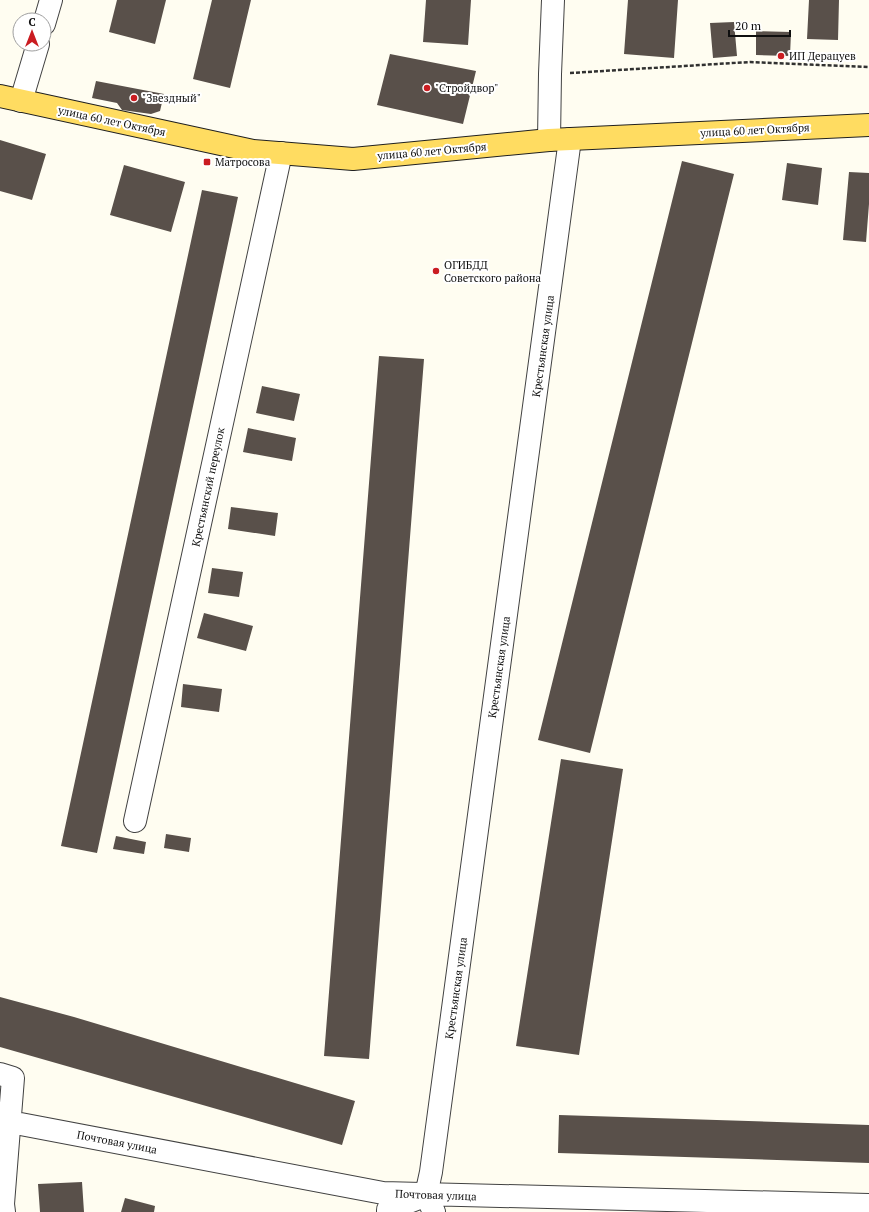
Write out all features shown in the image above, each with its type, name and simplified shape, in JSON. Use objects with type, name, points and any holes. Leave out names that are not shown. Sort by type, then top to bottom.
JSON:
[{"type":"main road","name":"улица 60 лет Октября","points":[[0,96],[253,151],[353,159],[560,140],[869,125]]},
{"type":"street","points":[[48,12],[51,0]]},
{"type":"street","name":"Крестьянская улица","points":[[430,1204],[431,1172],[560,140],[550,74],[552,0]]},
{"type":"street","points":[[21,101],[36,52]]},
{"type":"street","name":"Крестьянский переулок","points":[[135,821],[281,153]]},
{"type":"street","points":[[4,1212],[3,1204],[10,1122],[6,1076]]},
{"type":"street","name":"Почтовая улица","points":[[10,1122],[383,1193],[430,1204],[869,1205]]},
{"type":"street","points":[[388,1212],[388,1210],[430,1204]]},
{"type":"path","points":[[550,74],[750,62],[869,67]]},
{"type":"building","points":[[117,0],[166,0],[155,44],[109,32]]},
{"type":"building","points":[[212,0],[251,0],[230,88],[193,79]]},
{"type":"building","points":[[426,0],[471,0],[468,45],[423,42]]},
{"type":"building","points":[[628,0],[678,0],[674,58],[624,54]]},
{"type":"building","points":[[809,0],[839,0],[838,40],[807,39]]},
{"type":"building","points":[[734,22],[737,56],[713,58],[710,23]]},
{"type":"building","points":[[756,31],[791,32],[790,56],[756,55]]},
{"type":"building","name":"\"Стройдвор\"","points":[[390,54],[476,71],[463,124],[377,105]]},
{"type":"building","points":[[96,81],[164,94],[160,111],[151,114],[122,110],[117,103],[92,98]]},
{"type":"building","points":[[0,140],[46,154],[32,200],[0,191]]},
{"type":"building","points":[[682,161],[734,174],[590,753],[538,740]]},
{"type":"building","points":[[787,163],[822,168],[818,205],[782,200]]},
{"type":"building","points":[[124,165],[185,182],[171,232],[110,215]]},
{"type":"building","points":[[849,172],[869,173],[869,204],[866,242],[843,240]]},
{"type":"building","points":[[202,190],[238,197],[97,853],[61,846]]},
{"type":"building","points":[[379,356],[424,359],[369,1059],[324,1056]]},
{"type":"building","points":[[262,386],[300,394],[294,421],[256,413]]},
{"type":"building","points":[[248,428],[296,438],[292,461],[243,452]]},
{"type":"building","points":[[231,507],[278,513],[275,536],[228,529]]},
{"type":"building","points":[[212,568],[243,572],[239,597],[208,593]]},
{"type":"building","points":[[204,613],[253,626],[246,651],[197,638]]},
{"type":"building","points":[[183,684],[222,689],[219,712],[181,707]]},
{"type":"building","points":[[561,759],[623,769],[579,1055],[516,1046]]},
{"type":"building","points":[[166,834],[191,838],[189,852],[164,848]]},
{"type":"building","points":[[116,836],[146,842],[144,854],[113,849]]},
{"type":"building","points":[[0,997],[74,1017],[355,1101],[342,1145],[0,1047]]},
{"type":"building","points":[[559,1115],[869,1125],[869,1163],[558,1153]]},
{"type":"building","points":[[82,1182],[84,1212],[40,1212],[38,1184]]},
{"type":"building","points":[[125,1198],[155,1206],[154,1212],[121,1212]]},
{"type":"place","name":"ИП Дерацуев","points":[[781,56]]},
{"type":"place","name":"\"Стройдвор\"","points":[[427,88]]},
{"type":"place","name":"\"Звездный\"","points":[[134,98]]},
{"type":"place","name":"Матросова","points":[[207,162]]},
{"type":"place","name":"ОГИБДД Советского района","points":[[436,271]]}]
